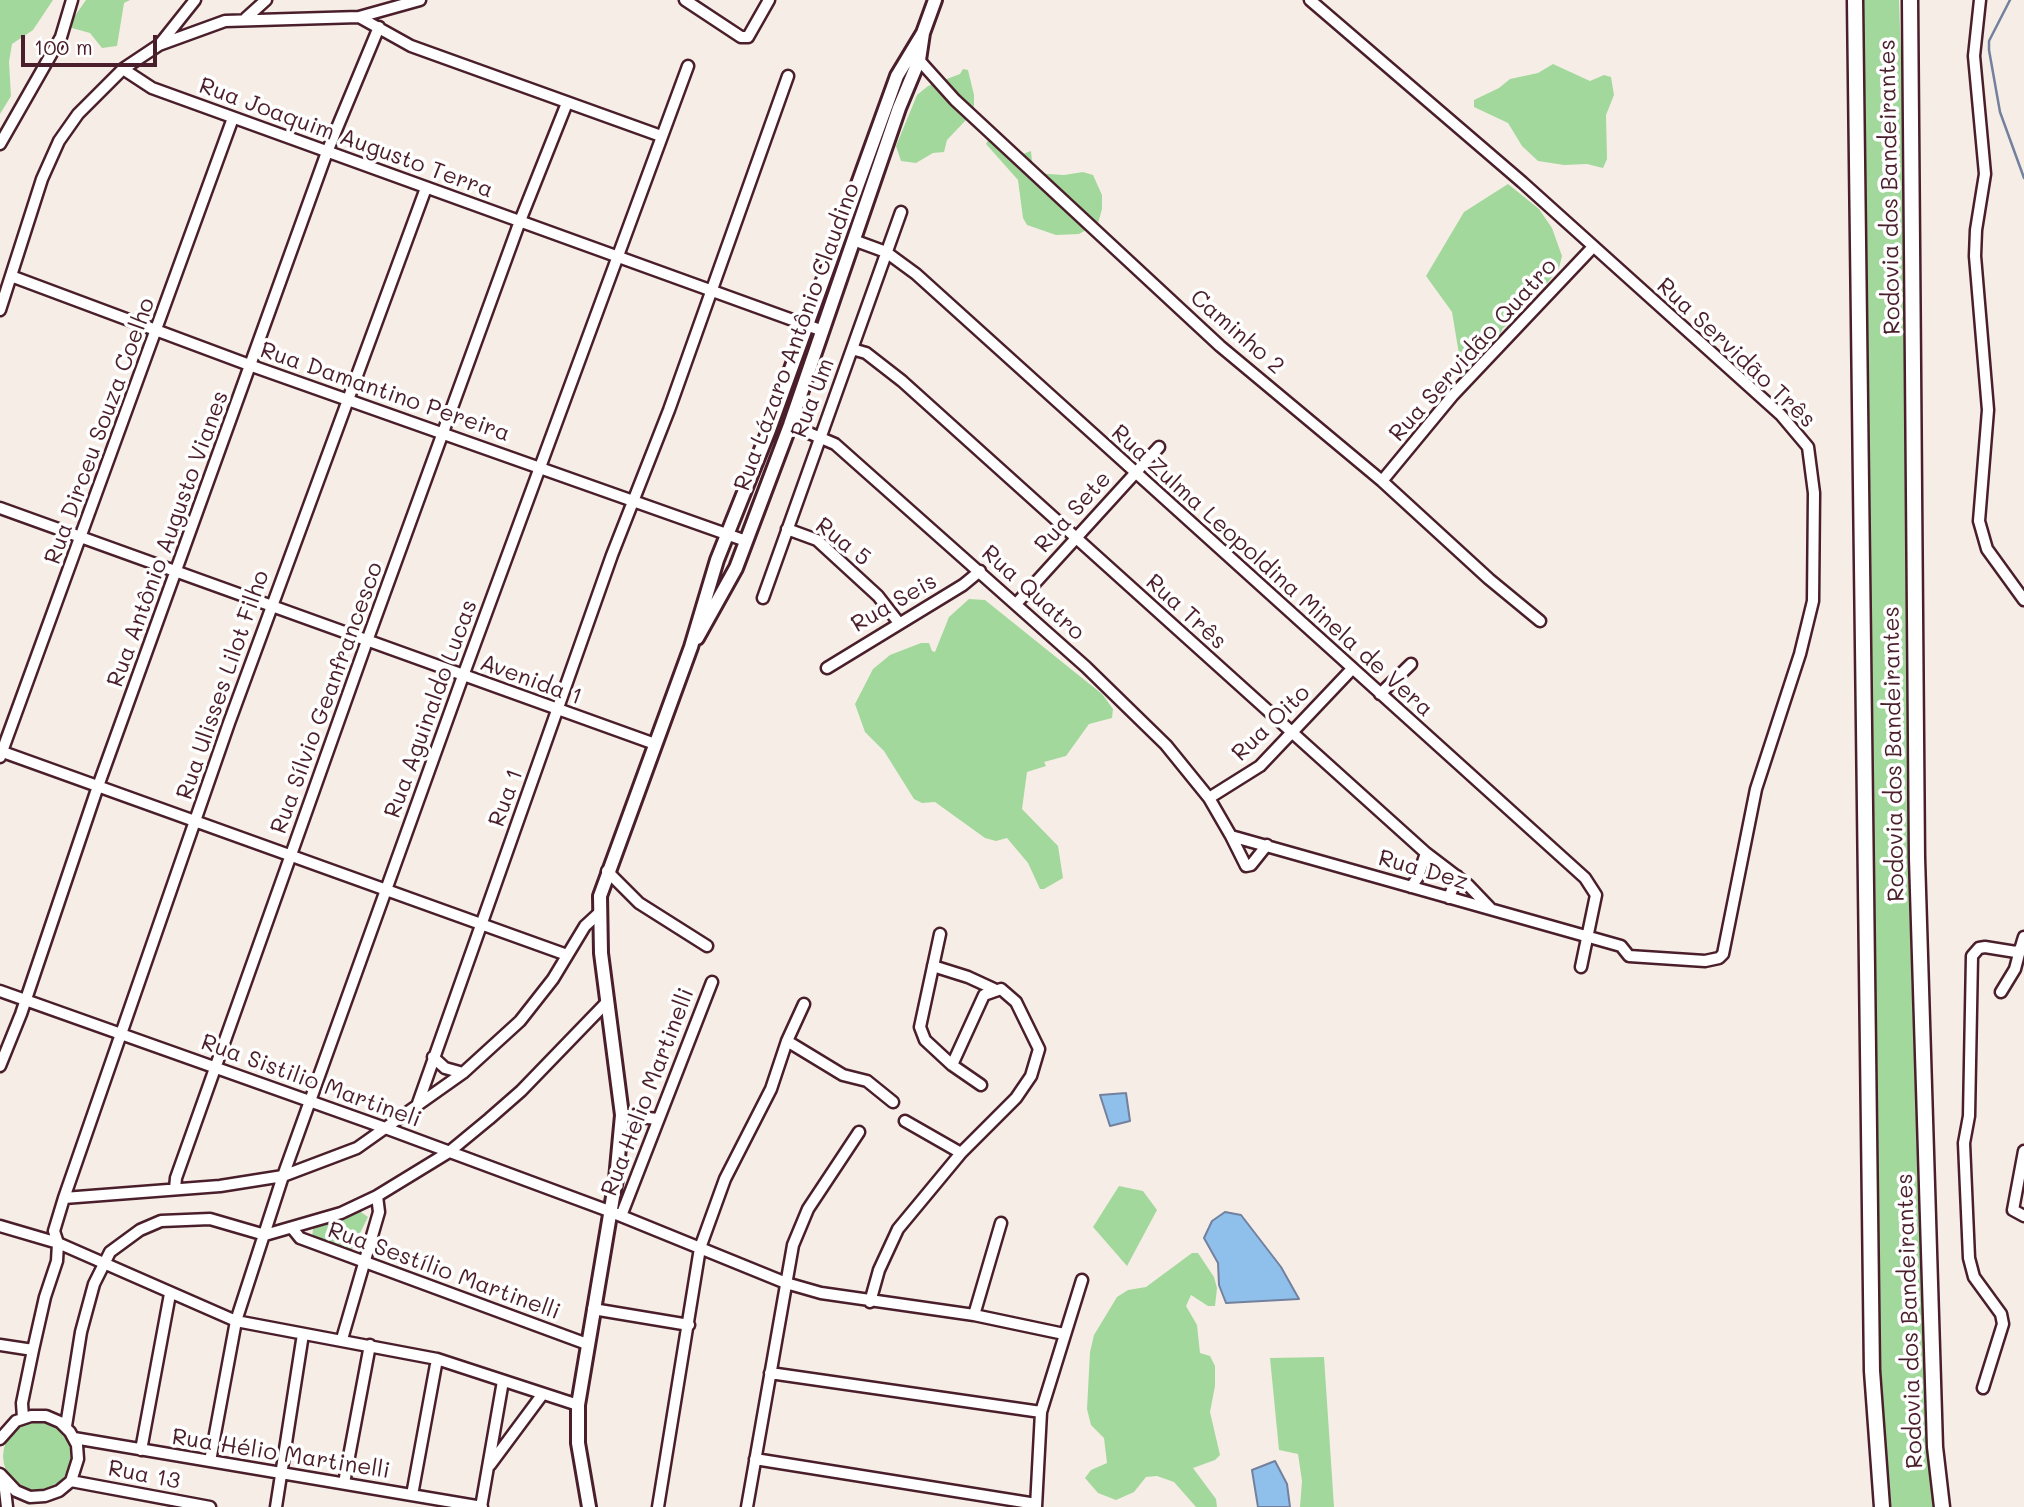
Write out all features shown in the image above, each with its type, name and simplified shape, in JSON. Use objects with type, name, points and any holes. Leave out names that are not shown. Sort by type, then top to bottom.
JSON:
[{"type":"highway","name":"Rodovia dos Bandeirantes","points":[[1855,0],[1872,1371],[1882,1507]]},
{"type":"highway","name":"Rodovia dos Bandeirantes","points":[[1910,0],[1917,844],[1935,1447],[1942,1507]]},
{"type":"main road","name":"Rua Lázaro Antônio Claudino","points":[[589,1507],[578,1443],[578,1405],[593,1309],[615,1214],[622,1115],[598,914],[607,871],[691,647],[705,595],[897,76],[923,33],[935,0]]},
{"type":"main road","name":"Rua Lázaro Antônio Claudino","points":[[691,647],[725,590],[790,425],[856,241],[899,108],[919,60],[923,33]]},
{"type":"street","points":[[0,144],[61,37],[72,0]]},
{"type":"street","points":[[159,45],[195,0]]},
{"type":"street","points":[[246,18],[267,0]]},
{"type":"street","points":[[0,310],[42,179],[59,141],[78,114],[123,69],[159,45],[225,20],[359,17],[420,0]]},
{"type":"street","points":[[685,0],[741,37],[748,37],[753,32],[769,0]]},
{"type":"street","name":"Rua Servidão Três","points":[[1310,0],[1781,415],[1808,447],[1812,461],[1813,601],[1800,654],[1756,789],[1723,954]]},
{"type":"street","points":[[1980,0],[1973,56],[1986,174],[1976,229],[1975,256],[1988,410],[1979,522],[1987,549],[2024,600]]},
{"type":"street","points":[[359,17],[411,46],[662,136]]},
{"type":"street","name":"Rua Antônio Augusto Vianes","points":[[0,1066],[26,1000],[97,789],[252,366],[327,152],[379,27]]},
{"type":"street","name":"Caminho 2","points":[[919,60],[955,100],[1220,346],[1382,481],[1489,579],[1541,621]]},
{"type":"street","name":"Rua Aguinaldo Lucas","points":[[283,1176],[616,255],[688,65]]},
{"type":"street","name":"Rua Joaquim Augusto Terra","points":[[123,69],[152,89],[823,331]]},
{"type":"street","name":"Rua 1","points":[[416,1109],[480,925],[788,76]]},
{"type":"street","name":"Rua Sílvio Geanfrancesco","points":[[175,1189],[176,1178],[367,641],[520,221],[567,103]]},
{"type":"street","name":"Rua Dirceu Souza Coelho","points":[[1,753],[233,118]]},
{"type":"street","name":"Rua Ulisses Lilot Filho","points":[[23,1418],[22,1403],[33,1350],[45,1297],[57,1261],[58,1243],[54,1231],[64,1198],[346,399],[426,188]]},
{"type":"street","name":"Rua Um","points":[[763,598],[819,435],[901,212]]},
{"type":"street","name":"Rua Zulma Leopoldina Minela de Vera","points":[[856,241],[886,253],[916,274],[1592,886],[1596,895],[1581,967]]},
{"type":"street","name":"Rua Servidão Quatro","points":[[1382,481],[1452,395],[1593,247]]},
{"type":"street","name":"Rua Damantino Pereira","points":[[12,276],[252,366],[746,541]]},
{"type":"street","name":"Rua Três","points":[[852,349],[866,354],[902,381],[1292,734],[1426,853],[1457,876],[1490,909]]},
{"type":"street","name":"Rua Quatro","points":[[790,425],[819,435],[841,449],[980,571],[1139,717],[1209,798],[1231,836]]},
{"type":"street","name":"Rua Sete","points":[[1016,604],[1159,447]]},
{"type":"street","name":"Avenida 1","points":[[0,509],[655,744]]},
{"type":"street","name":"Rua 5","points":[[787,529],[805,533],[817,540],[878,596],[899,623]]},
{"type":"street","name":"Rua Seis","points":[[827,668],[963,585],[980,571]]},
{"type":"street","points":[[1380,694],[1411,664]]},
{"type":"street","name":"Rua Oito","points":[[1209,798],[1260,766],[1352,669]]},
{"type":"street","points":[[1,753],[567,955]]},
{"type":"street","points":[[1231,836],[1246,866],[1251,865],[1267,845]]},
{"type":"street","name":"Rua Dez","points":[[1231,836],[1620,946],[1629,956],[1705,961],[1723,954]]},
{"type":"street","points":[[1411,887],[1419,877],[1426,853]]},
{"type":"street","points":[[607,871],[639,903],[707,946]]},
{"type":"street","points":[[1449,898],[1457,876]]},
{"type":"street","points":[[64,1198],[175,1189],[283,1176],[357,1148],[388,1129],[463,1073],[520,1021],[553,979],[585,926],[598,914]]},
{"type":"street","points":[[940,934],[920,1027],[925,1040],[952,1065],[981,1085]]},
{"type":"street","points":[[2001,992],[2015,969],[2024,937]]},
{"type":"street","points":[[1983,1388],[2003,1324],[2001,1314],[1975,1277],[1969,1258],[1964,1143],[1969,1116],[1972,956],[1979,948],[1985,947],[2016,952],[2020,950]]},
{"type":"street","points":[[870,1302],[879,1270],[898,1229],[961,1153],[1016,1098],[1031,1076],[1038,1049],[1016,1002],[1007,992],[933,966]]},
{"type":"street","name":"Rua Helio Martinelli","points":[[615,1214],[657,1119],[712,982]]},
{"type":"street","points":[[952,1065],[984,995],[994,989]]},
{"type":"street","name":"Rua Sistilio Martineli","points":[[0,991],[388,1129],[615,1214],[786,1283],[870,1302],[974,1315],[1064,1334]]},
{"type":"street","points":[[65,1426],[81,1332],[103,1264],[110,1252],[120,1244],[140,1230],[162,1221],[210,1219],[265,1236],[341,1213],[377,1196],[449,1152],[521,1091],[608,1001]]},
{"type":"street","points":[[658,1507],[701,1248],[725,1179],[771,1088],[787,1041],[804,1004]]},
{"type":"street","points":[[787,1041],[843,1075],[867,1081],[893,1102]]},
{"type":"street","points":[[433,1057],[445,1068],[463,1073]]},
{"type":"street","points":[[622,1115],[657,1119]]},
{"type":"street","points":[[905,1121],[961,1153]]},
{"type":"street","points":[[747,1507],[793,1245],[808,1209],[859,1132]]},
{"type":"street","points":[[2024,1151],[2014,1210],[2024,1216]]},
{"type":"street","points":[[210,1461],[236,1321],[283,1176]]},
{"type":"street","points":[[342,1339],[379,1212],[377,1196]]},
{"type":"street","points":[[974,1315],[1001,1223]]},
{"type":"street","points":[[0,1226],[58,1243],[236,1321],[437,1359],[578,1405]]},
{"type":"street","name":"Rua Sestílio Martinelli","points":[[292,1228],[300,1238],[587,1344]]},
{"type":"street","points":[[755,1460],[1036,1506],[1041,1412],[1082,1280]]},
{"type":"street","points":[[141,1450],[170,1294]]},
{"type":"street","points":[[593,1309],[689,1325]]},
{"type":"street","points":[[276,1507],[279,1472],[303,1334]]},
{"type":"street","points":[[0,1345],[33,1350]]},
{"type":"street","points":[[344,1483],[370,1345]]},
{"type":"street","points":[[412,1496],[437,1359]]},
{"type":"street","points":[[770,1373],[1041,1412]]},
{"type":"street","points":[[482,1507],[503,1381]]},
{"type":"street","points":[[487,1469],[542,1395]]},
{"type":"street","points":[[0,1439],[5,1426],[23,1418],[46,1416],[65,1426],[74,1438],[78,1459],[71,1482],[59,1491],[45,1496],[30,1497],[16,1491],[1,1476]]},
{"type":"street","name":"Rua Hélio Martinelli","points":[[74,1438],[482,1507]]},
{"type":"street","points":[[1,1476],[7,1507]]},
{"type":"street","name":"Rua 13","points":[[71,1482],[208,1507]]},
{"type":"street","points":[[52,1507],[59,1491]]},
{"type":"street","points":[[137,1507],[139,1494]]},
{"type":"green space","points":[[0,0],[53,0],[33,30],[12,44],[9,62],[11,96],[0,114]]},
{"type":"green space","points":[[86,0],[130,0],[124,3],[117,46],[102,48],[90,33],[72,28],[72,20]]},
{"type":"green space","points":[[1863,0],[1899,0],[1903,115],[1909,898],[1926,1431],[1933,1507],[1889,1507],[1881,1425]]},
{"type":"green space","points":[[1553,64],[1590,81],[1604,75],[1611,77],[1614,95],[1606,115],[1607,159],[1603,168],[1587,164],[1564,165],[1538,161],[1522,146],[1508,123],[1474,107],[1474,100],[1499,88],[1510,79],[1538,73]]},
{"type":"green space","points":[[963,69],[968,70],[974,95],[974,106],[966,120],[947,140],[944,152],[933,153],[916,163],[901,161],[896,146],[917,95],[928,86],[960,74]]},
{"type":"green space","points":[[995,128],[1010,159],[1031,151],[1033,173],[1064,175],[1083,172],[1093,175],[1102,195],[1098,223],[1079,234],[1056,235],[1027,225],[1023,218],[1018,180],[986,144]]},
{"type":"green space","points":[[1508,184],[1539,209],[1552,228],[1562,256],[1559,268],[1545,286],[1511,309],[1514,320],[1503,328],[1492,349],[1475,369],[1462,372],[1452,312],[1426,276],[1464,212]]},
{"type":"green space","points":[[969,599],[985,600],[1102,694],[1113,709],[1112,718],[1089,724],[1066,756],[1044,762],[1046,766],[1027,772],[1022,809],[1058,846],[1063,878],[1044,889],[1040,889],[1028,863],[1007,838],[996,841],[985,838],[935,802],[922,803],[914,799],[884,751],[865,732],[855,704],[873,669],[890,655],[921,643],[929,643],[935,652],[949,617]]},
{"type":"green space","points":[[1119,1186],[1143,1191],[1157,1210],[1127,1266],[1093,1227]]},
{"type":"green space","points":[[358,1210],[368,1217],[352,1249],[345,1251],[312,1238],[313,1229]]},
{"type":"green space","points":[[1192,1253],[1198,1253],[1214,1277],[1217,1288],[1215,1306],[1208,1306],[1191,1295],[1186,1306],[1197,1325],[1200,1353],[1210,1356],[1215,1366],[1215,1386],[1210,1412],[1220,1455],[1215,1460],[1193,1468],[1216,1499],[1217,1507],[1196,1507],[1174,1482],[1157,1476],[1146,1477],[1134,1492],[1116,1500],[1098,1493],[1085,1478],[1091,1470],[1107,1463],[1104,1438],[1091,1425],[1087,1409],[1090,1352],[1094,1335],[1117,1297],[1128,1290],[1146,1287]]},
{"type":"green space","points":[[1324,1357],[1334,1507],[1300,1507],[1302,1481],[1298,1454],[1279,1450],[1270,1358]]},
{"type":"green space","points":[[44,1422],[65,1437],[71,1449],[69,1469],[61,1480],[44,1490],[30,1490],[13,1480],[5,1469],[3,1449],[13,1432],[24,1424]]},
{"type":"water","points":[[1126,1093],[1130,1121],[1110,1126],[1100,1095]]},
{"type":"water","points":[[1225,1212],[1241,1215],[1281,1267],[1299,1299],[1226,1303],[1219,1285],[1218,1263],[1204,1238],[1212,1221]]},
{"type":"water","points":[[1275,1461],[1287,1484],[1290,1507],[1258,1507],[1252,1470]]},
{"type":"waterway","points":[[2010,0],[1989,41],[1989,50],[2000,112],[2024,178]]}]
